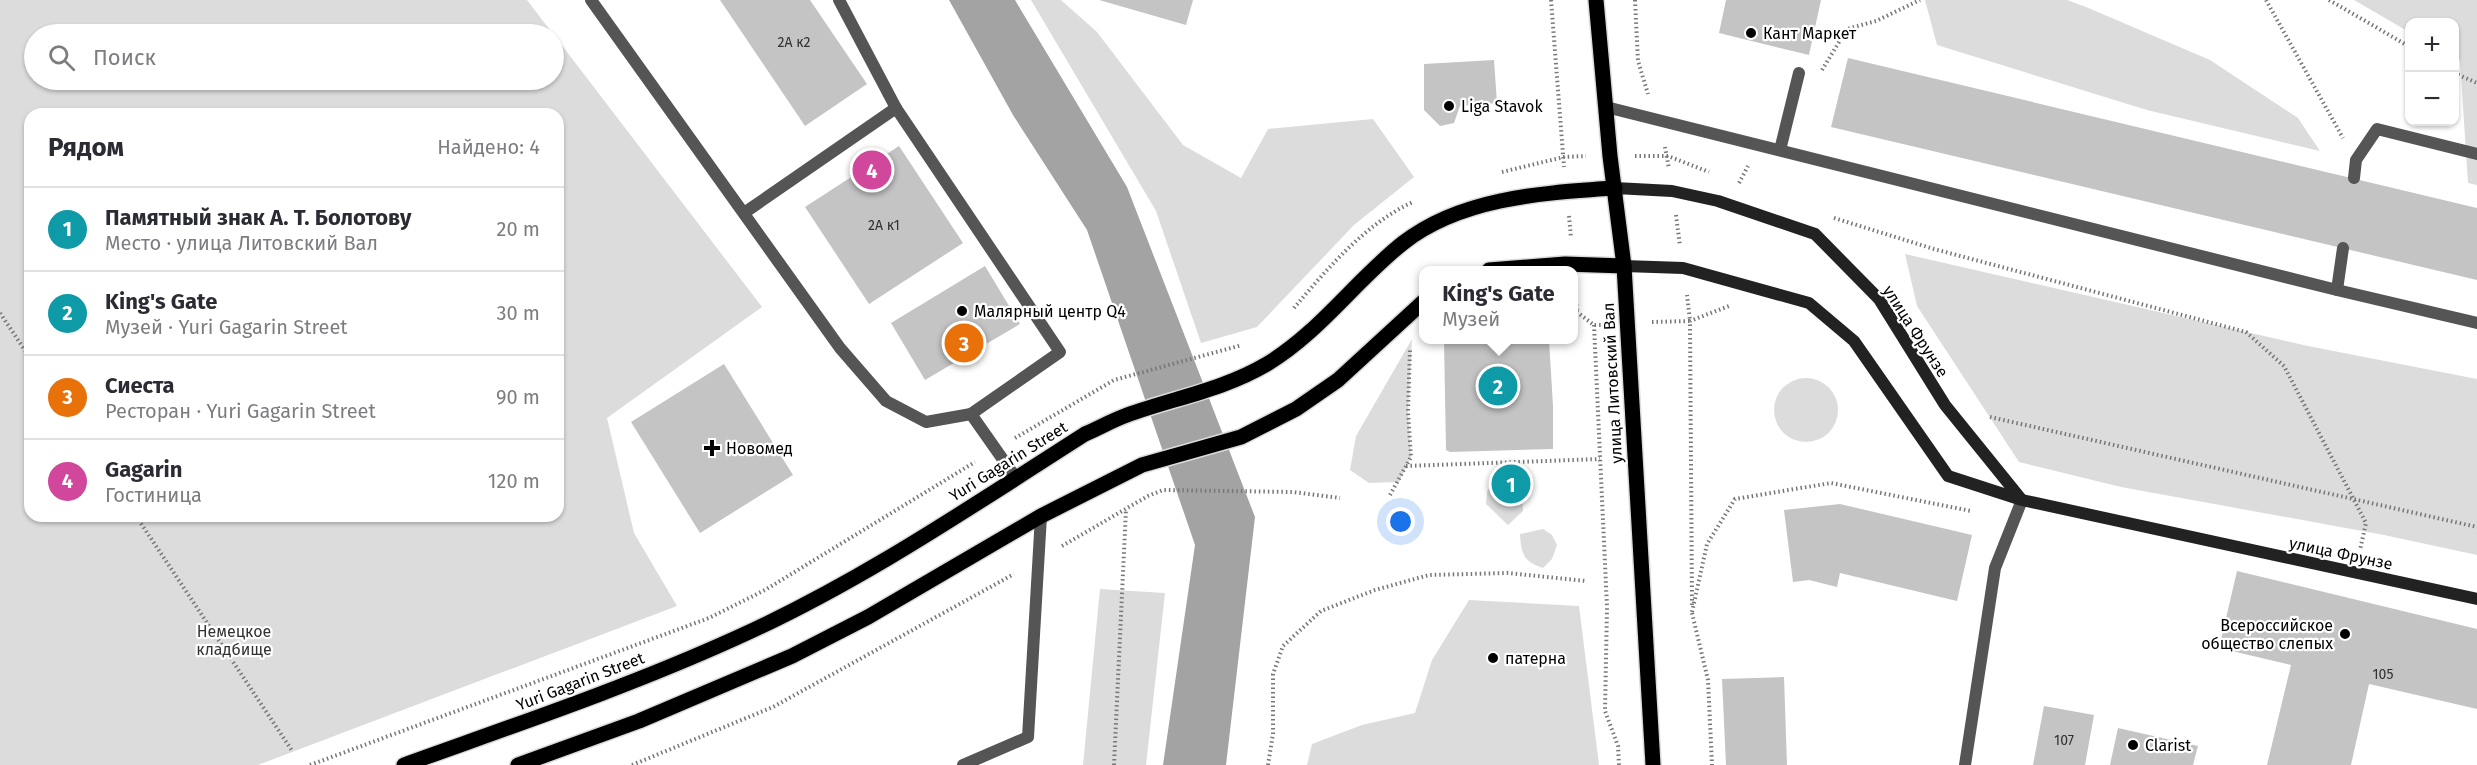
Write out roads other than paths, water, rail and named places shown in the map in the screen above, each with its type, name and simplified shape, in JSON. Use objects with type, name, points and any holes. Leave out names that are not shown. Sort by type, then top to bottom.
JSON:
[{"type":"main road","name":"улица Литовский Вал","points":[[1596,0],[1624,266],[1653,765]]},
{"type":"main road","name":"Yuri Gagarin Street","points":[[404,765],[629,684],[736,638],[850,580],[1085,434],[1126,415],[1227,385],[1293,347],[1404,242],[1475,206],[1566,192],[1616,188]]},
{"type":"main road","name":"улица Фрунзе","points":[[1616,188],[1672,191],[1718,201],[1815,234],[1879,299],[1945,405],[2022,500]]},
{"type":"main road","points":[[1556,266],[1624,266]]},
{"type":"main road","name":"улица Фрунзе","points":[[1624,266],[1683,268],[1809,303],[1854,341],[1948,476],[2022,500],[2477,599]]},
{"type":"main road","points":[[518,765],[639,721],[792,656],[868,617],[1041,516],[1142,465],[1241,437],[1296,410],[1338,380],[1419,306]]},
{"type":"lane","points":[[591,0],[840,348],[886,401],[926,422],[971,414],[1060,352],[896,108],[839,0]]},
{"type":"lane","points":[[1780,150],[1799,73]]},
{"type":"lane","points":[[1606,106],[2337,290],[2477,323]]},
{"type":"lane","points":[[744,213],[896,108]]},
{"type":"lane","points":[[2354,178],[2356,160],[2377,129],[2477,154]]},
{"type":"lane","points":[[2337,290],[2343,248]]},
{"type":"lane","points":[[971,414],[1016,478]]},
{"type":"lane","points":[[1965,765],[1995,568],[2022,500]]},
{"type":"lane","points":[[963,765],[1028,737],[1041,516]]},
{"type":"place","name":"Кант Маркет","points":[[1751,33]]},
{"type":"place","name":"Liga Stavok","points":[[1449,106]]},
{"type":"place","name":"Gagarin","points":[[872,170]]},
{"type":"place","name":"Малярный центр Q4","points":[[962,311]]},
{"type":"place","name":"Сиеста","points":[[964,343]]},
{"type":"place","name":"King's Gate","points":[[1498,386]]},
{"type":"place","name":"Новомед","points":[[712,448]]},
{"type":"place","name":"Памятный знак А. Т. Болотову","points":[[1511,484]]},
{"type":"place","name":"Всероссийское общество слепых","points":[[2345,634]]},
{"type":"place","name":"патерна","points":[[1493,658]]},
{"type":"place","name":"Clarist","points":[[2133,745]]},
{"type":"park label","name":"Немецкое кладбище","points":[[234,640]]}]
